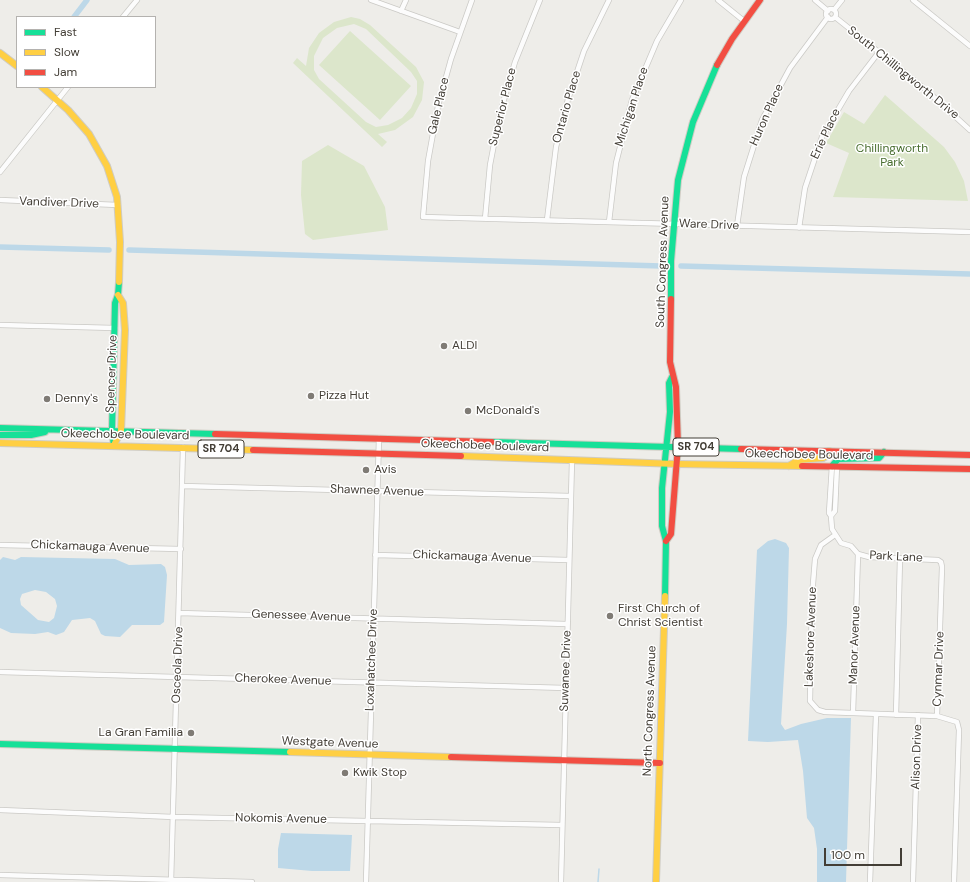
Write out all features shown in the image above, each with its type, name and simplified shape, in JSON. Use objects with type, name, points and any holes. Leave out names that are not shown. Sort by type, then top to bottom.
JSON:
[{"type":"street","points":[[124,16],[137,0]]},
{"type":"street","points":[[371,0],[460,32]]},
{"type":"street","points":[[401,11],[406,0]]},
{"type":"street","name":"Gale Place","points":[[423,217],[432,134],[443,86],[472,0]]},
{"type":"street","name":"Superior Place","points":[[485,219],[490,165],[500,113],[515,62],[540,0]]},
{"type":"street","name":"Ontario Place","points":[[547,220],[556,147],[568,99],[584,51],[609,0]]},
{"type":"street","name":"Michigan Place","points":[[609,222],[616,163],[632,100],[657,41],[680,0]]},
{"type":"street","points":[[718,0],[744,21]]},
{"type":"street","name":"South Congress Avenue","points":[[678,446],[676,387],[672,377],[670,354],[673,224],[678,180],[693,122],[711,77],[744,21],[760,0]]},
{"type":"street","points":[[815,0],[828,10],[834,10]]},
{"type":"street","points":[[834,10],[842,0]]},
{"type":"street","points":[[913,0],[970,46]]},
{"type":"street","points":[[828,10],[826,14],[832,19],[835,17],[836,12],[834,10]]},
{"type":"street","name":"Huron Place","points":[[737,226],[744,177],[762,120],[790,68],[828,17]]},
{"type":"street","name":"South Chillingworth Drive","points":[[835,17],[943,104],[970,130]]},
{"type":"street","name":"Erie Place","points":[[799,228],[805,188],[822,137],[849,91],[880,52]]},
{"type":"street","points":[[0,53],[16,65]]},
{"type":"street","name":"Spencer Drive","points":[[43,88],[80,121],[95,143],[107,166],[118,205],[120,237],[118,295],[115,303],[112,431],[114,446]]},
{"type":"street","points":[[0,172],[67,88]]},
{"type":"street","name":"Vandiver Drive","points":[[0,200],[118,205]]},
{"type":"street","name":"Ware Drive","points":[[423,217],[970,232]]},
{"type":"street","name":"Spencer Drive","points":[[114,446],[121,431],[125,330],[123,303],[118,295]]},
{"type":"street","points":[[0,325],[115,328]]},
{"type":"street","points":[[114,360],[123,372]]},
{"type":"street","name":"South Congress Avenue","points":[[666,447],[670,412],[669,383],[672,377]]},
{"type":"street","name":"Okeechobee Boulevard","points":[[0,428],[970,455]]},
{"type":"street","points":[[0,435],[31,435],[57,430]]},
{"type":"street","name":"Loxahatchee Drive","points":[[366,882],[376,491],[380,438]]},
{"type":"street","name":"Okeechobee Boulevard","points":[[0,443],[378,453],[664,464],[970,469]]},
{"type":"street","name":"North Congress Avenue","points":[[666,541],[671,534],[678,446]]},
{"type":"street","name":"North Congress Avenue","points":[[656,882],[666,541],[662,526],[666,447]]},
{"type":"street","name":"Osceola Drive","points":[[171,881],[174,817],[183,448]]},
{"type":"street","points":[[789,466],[798,460],[823,458],[828,455],[829,451]]},
{"type":"street","points":[[835,535],[832,529],[831,516],[829,513],[834,466],[838,459],[879,458],[884,452]]},
{"type":"street","name":"Suwanee Drive","points":[[561,882],[572,460]]},
{"type":"street","name":"Shawnee Avenue","points":[[182,486],[571,496]]},
{"type":"street","name":"Park Lane","points":[[835,535],[841,543],[850,546],[858,554],[873,558],[938,560],[941,562]]},
{"type":"street","name":"Lakeshore Avenue","points":[[835,535],[821,545],[815,559],[810,698],[815,708],[822,712],[853,713]]},
{"type":"street","name":"Chickamauga Avenue","points":[[0,544],[181,549]]},
{"type":"street","name":"Manor Avenue","points":[[853,713],[858,554]]},
{"type":"street","name":"Chickamauga Avenue","points":[[375,555],[569,560]]},
{"type":"street","points":[[853,713],[896,714],[900,558]]},
{"type":"street","name":"Cynmar Drive","points":[[941,562],[937,716],[957,722],[959,730],[954,882]]},
{"type":"street","name":"Genessee Avenue","points":[[179,613],[568,624]]},
{"type":"street","name":"Cherokee Avenue","points":[[0,672],[566,688]]},
{"type":"street","points":[[870,882],[876,714]]},
{"type":"street","name":"Alison Drive","points":[[896,714],[918,715],[912,882]]},
{"type":"street","points":[[918,715],[937,716]]},
{"type":"street","name":"Westgate Avenue","points":[[0,744],[660,763]]},
{"type":"street","name":"Nokomis Avenue","points":[[0,810],[174,817],[562,825]]},
{"type":"street","points":[[0,876],[252,882]]},
{"type":"green space","points":[[351,17],[360,19],[370,25],[416,67],[424,82],[422,100],[413,117],[395,130],[378,134],[387,142],[382,147],[293,63],[297,58],[306,66],[309,48],[319,33],[334,22]],"holes":[[[354,24],[366,29],[411,72],[417,81],[417,94],[411,108],[402,118],[388,125],[376,127],[366,122],[319,79],[314,70],[314,56],[323,38],[337,28]]]},
{"type":"green space","points":[[350,31],[411,86],[380,120],[319,65]]},
{"type":"green space","name":"Chillingworth Park","points":[[885,95],[944,147],[955,162],[964,181],[968,201],[833,197],[849,153],[826,143],[844,112],[864,124]]},
{"type":"green space","points":[[328,145],[364,166],[385,207],[388,230],[313,240],[305,234],[301,195],[302,161]]},
{"type":"water","points":[[775,539],[786,543],[789,548],[787,624],[781,724],[785,730],[801,724],[827,718],[851,718],[846,882],[817,882],[817,849],[814,828],[807,818],[803,771],[798,740],[768,742],[748,741],[757,550],[768,541]]},
{"type":"water","points":[[3,557],[15,560],[21,557],[115,559],[129,565],[161,564],[165,567],[167,575],[164,622],[160,625],[132,625],[120,637],[105,636],[101,634],[95,621],[90,618],[72,620],[64,632],[56,635],[48,632],[35,634],[11,633],[0,628],[0,560]],"holes":[[[35,590],[46,592],[55,599],[57,606],[54,618],[49,622],[38,620],[21,605],[20,599],[22,594]]]},
{"type":"water","points":[[281,833],[352,835],[350,871],[312,871],[278,868],[278,849]]},
{"type":"waterway","points":[[75,16],[87,0]]},
{"type":"waterway","points":[[0,247],[109,250]]},
{"type":"waterway","points":[[129,250],[661,266]]},
{"type":"waterway","points":[[681,266],[970,274]]},
{"type":"waterway","points":[[598,882],[599,869]]},
{"type":"traffic: fast","points":[[671,299],[671,261],[678,180],[693,122],[717,65]]},
{"type":"traffic: fast","points":[[114,446],[112,431],[115,303],[118,295],[119,282]]},
{"type":"traffic: fast","points":[[665,596],[666,541],[662,526],[662,488],[670,412],[669,383],[672,377]]},
{"type":"traffic: fast","points":[[0,428],[215,434]]},
{"type":"traffic: fast","points":[[0,435],[31,435],[45,432]]},
{"type":"traffic: fast","points":[[492,442],[741,449]]},
{"type":"traffic: fast","points":[[832,466],[838,459],[879,458],[884,452]]},
{"type":"traffic: fast","points":[[0,744],[290,752]]},
{"type":"traffic: slow","points":[[0,53],[16,65]]},
{"type":"traffic: slow","points":[[43,88],[68,110],[89,134],[107,166],[117,197],[120,242],[119,282]]},
{"type":"traffic: slow","points":[[114,445],[121,431],[125,330],[123,303],[118,295]]},
{"type":"traffic: slow","points":[[0,443],[253,450]]},
{"type":"traffic: slow","points":[[789,466],[798,460],[823,458],[828,455],[829,451]]},
{"type":"traffic: slow","points":[[461,456],[676,464],[802,466]]},
{"type":"traffic: slow","points":[[656,882],[665,596]]},
{"type":"traffic: slow","points":[[290,752],[451,757]]},
{"type":"traffic: jam","points":[[717,65],[732,39],[760,0]]},
{"type":"traffic: jam","points":[[666,541],[671,534],[678,446],[676,387],[670,362],[671,299]]},
{"type":"traffic: jam","points":[[215,434],[492,442]]},
{"type":"traffic: jam","points":[[741,449],[970,455]]},
{"type":"traffic: jam","points":[[253,450],[461,456]]},
{"type":"traffic: jam","points":[[802,466],[970,469]]},
{"type":"traffic: jam","points":[[451,757],[660,763]]},
{"type":"place","name":"ALDI","points":[[444,346]]},
{"type":"place","name":"Pizza Hut","points":[[311,396]]},
{"type":"place","name":"Denny's","points":[[47,399]]},
{"type":"place","name":"McDonald's","points":[[468,411]]},
{"type":"place","name":"Avis","points":[[366,470]]},
{"type":"place","name":"First Church of Christ Scientist","points":[[610,616]]},
{"type":"place","name":"La Gran Familia","points":[[191,733]]},
{"type":"place","name":"Kwik Stop","points":[[345,773]]}]
